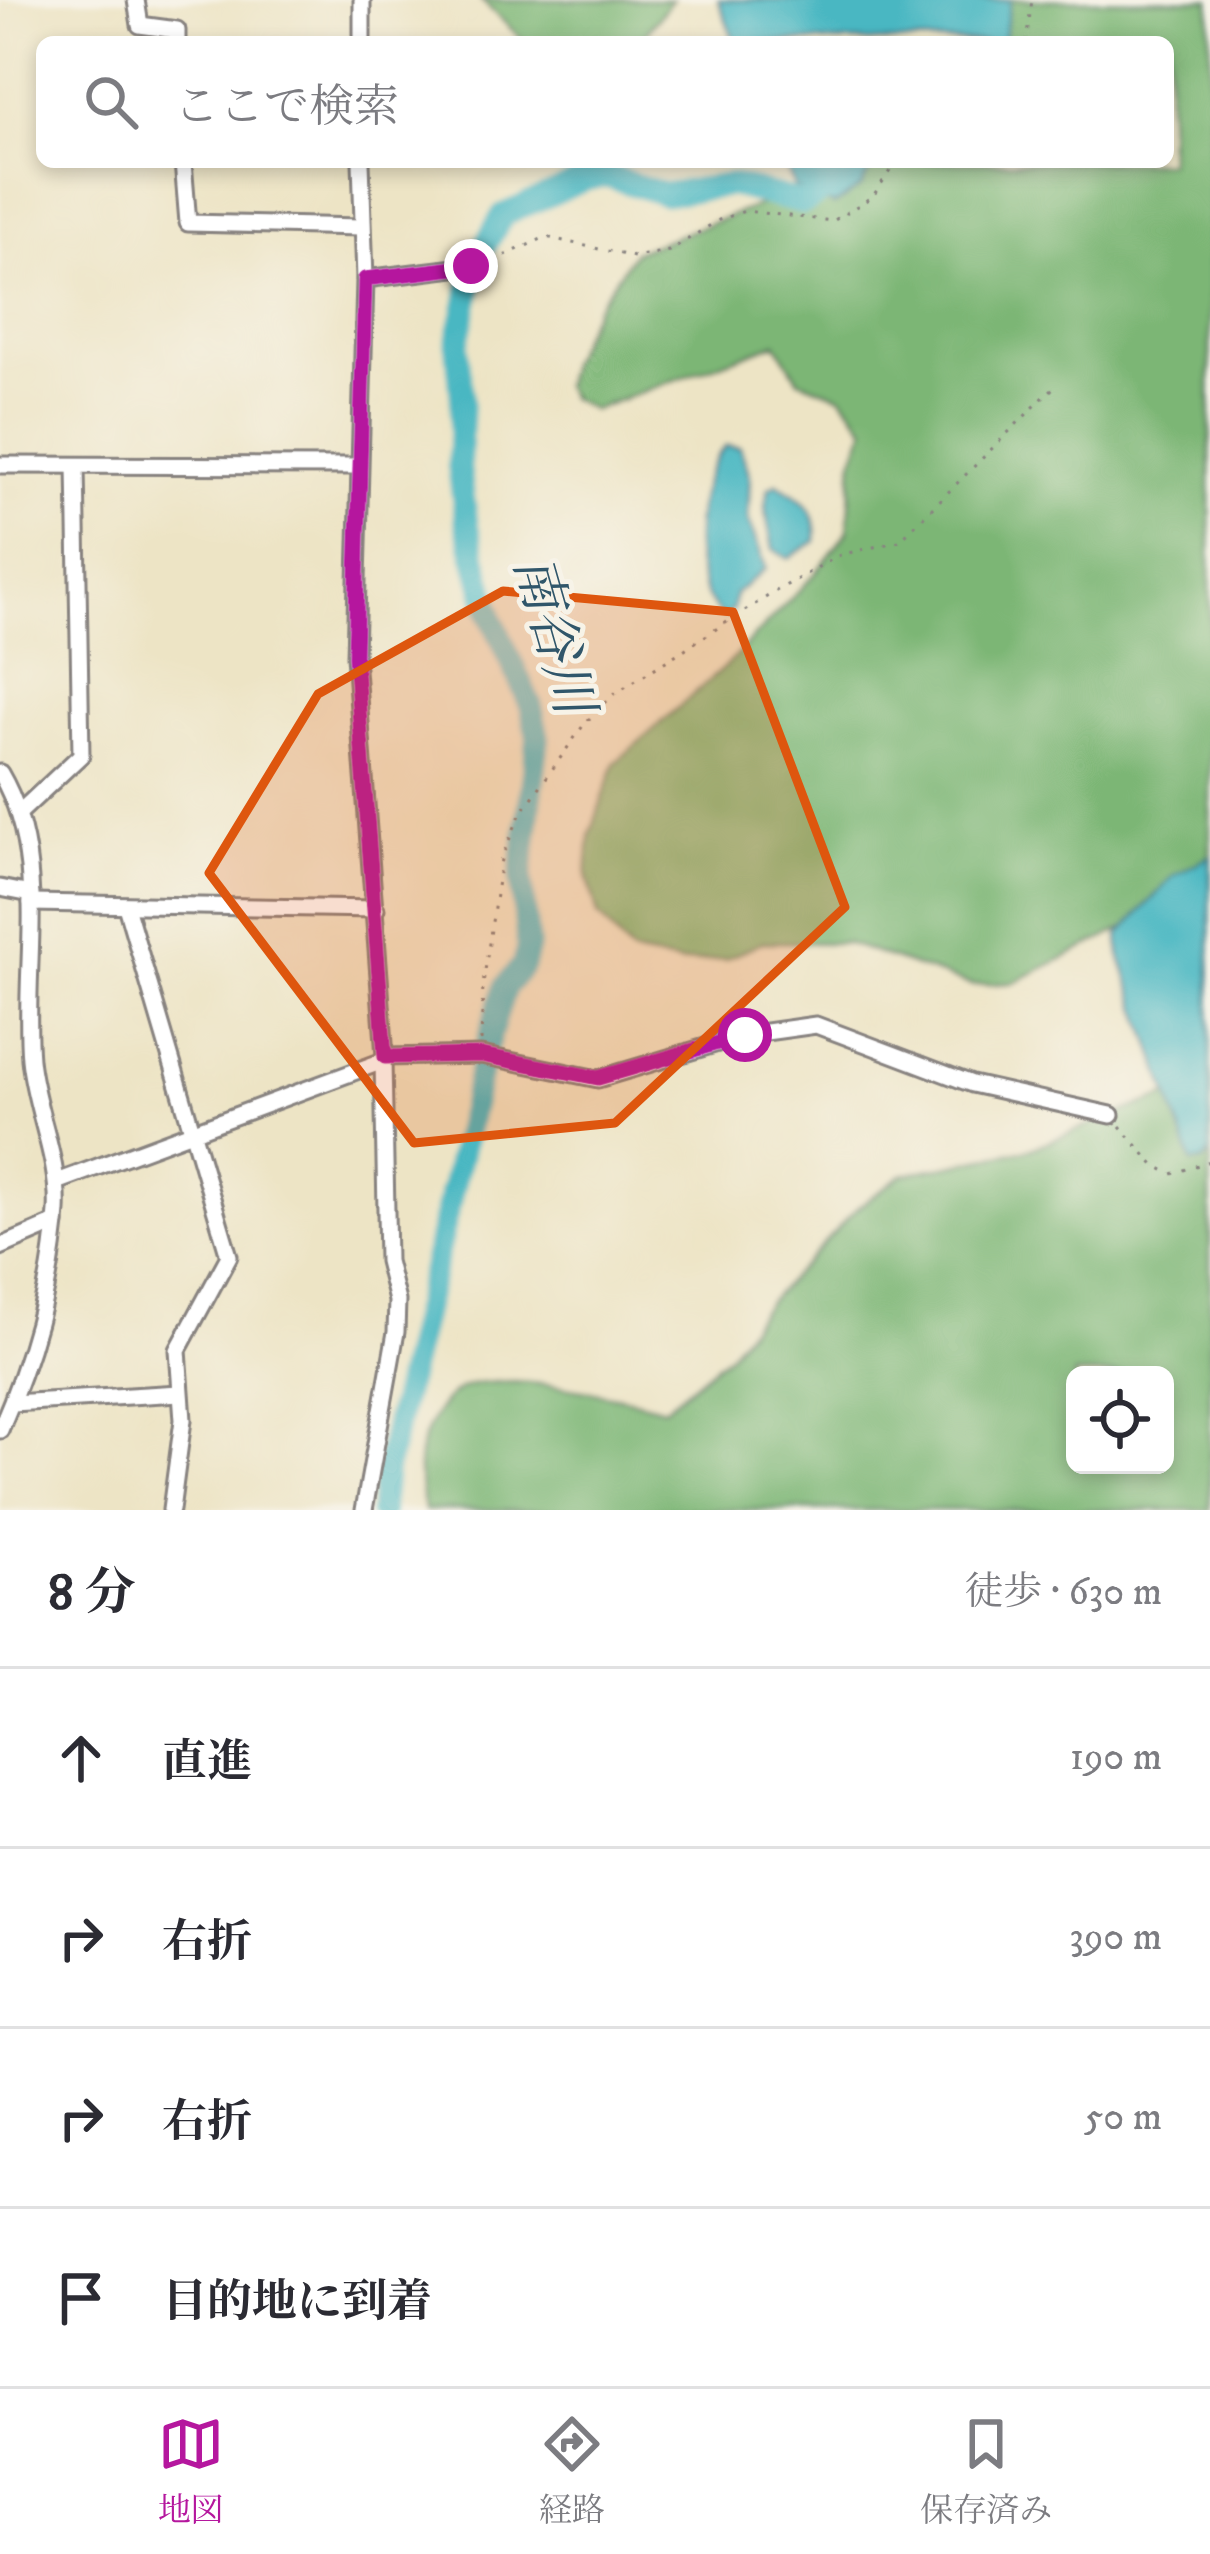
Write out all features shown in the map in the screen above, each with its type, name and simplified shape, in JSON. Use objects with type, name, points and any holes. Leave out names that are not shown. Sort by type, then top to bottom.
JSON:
[{"type":"street","points":[[136,0],[140,25],[177,30],[177,36]]},
{"type":"street","points":[[362,0],[362,36]]},
{"type":"street","points":[[183,168],[188,223],[361,227]]},
{"type":"street","points":[[361,168],[365,279],[355,656],[385,1057],[481,1055],[598,1078],[745,1035],[816,1025],[972,1084],[1111,1114]]},
{"type":"street","points":[[365,279],[478,265]]},
{"type":"street","points":[[0,465],[358,466]]},
{"type":"street","points":[[20,812],[80,754],[76,466]]},
{"type":"street","points":[[0,773],[20,812],[31,898],[30,1061],[57,1182],[42,1320],[0,1430]]},
{"type":"street","points":[[0,888],[31,898],[126,906],[376,909]]},
{"type":"street","points":[[126,906],[229,1256],[182,1339],[183,1420],[171,1510]]},
{"type":"street","points":[[57,1182],[382,1061],[386,1261],[397,1301],[396,1332],[364,1510]]},
{"type":"street","points":[[0,1247],[56,1223]]},
{"type":"street","points":[[12,1402],[180,1394]]},
{"type":"path","points":[[1027,36],[1032,0]]},
{"type":"path","points":[[478,265],[546,236],[634,257],[669,251],[719,220],[745,212],[832,221],[873,196],[892,168]]},
{"type":"path","points":[[481,1055],[482,985],[501,859],[520,815],[586,723],[614,694],[776,591],[840,556],[899,541],[1055,385]]},
{"type":"path","points":[[1111,1114],[1138,1150],[1172,1174],[1210,1161]]},
{"type":"highlighted area","points":[[503,591],[733,612],[845,907],[615,1123],[414,1143],[209,873],[318,694]]},
{"type":"green space","points":[[481,0],[672,0],[644,36],[519,36]]},
{"type":"green space","points":[[1004,0],[1210,0],[1210,886],[1013,983],[971,985],[846,943],[762,942],[726,959],[680,963],[632,954],[598,915],[587,875],[590,835],[615,763],[728,664],[814,575],[848,531],[853,460],[866,428],[842,396],[799,380],[776,343],[592,410],[570,398],[563,385],[569,360],[596,307],[634,252],[825,180],[835,168],[1174,168],[1174,36],[972,36]]},
{"type":"green space","points":[[1210,1079],[1210,1510],[424,1510],[421,1447],[437,1412],[455,1392],[472,1385],[526,1383],[664,1408],[728,1355],[767,1303],[857,1208],[902,1175],[1029,1149]]},
{"type":"water","points":[[718,0],[1011,0],[1004,36],[733,36]]},
{"type":"water","points":[[786,168],[871,168],[861,187],[834,205],[794,187]]},
{"type":"water","points":[[726,446],[740,447],[750,476],[748,519],[766,568],[735,594],[733,609],[724,617],[702,583],[696,533],[705,482]]},
{"type":"water","points":[[777,484],[807,506],[815,521],[816,541],[789,558],[773,549],[765,507],[769,488]]},
{"type":"water","points":[[1210,856],[1210,1153],[1203,1162],[1192,1163],[1120,955],[1119,935],[1173,876]]},
{"type":"waterway","name":"南谷川","points":[[381,1510],[385,1471],[485,1051],[505,987],[523,965],[528,946],[521,878],[538,738],[531,706],[491,616],[467,526],[459,466],[462,400],[457,345],[477,259],[503,215],[586,179],[607,176],[664,194],[731,185],[803,203],[821,192],[829,168]]},
{"type":"route","points":[[471,266],[365,279],[355,656],[385,1057],[481,1055],[598,1078],[745,1035]]}]
